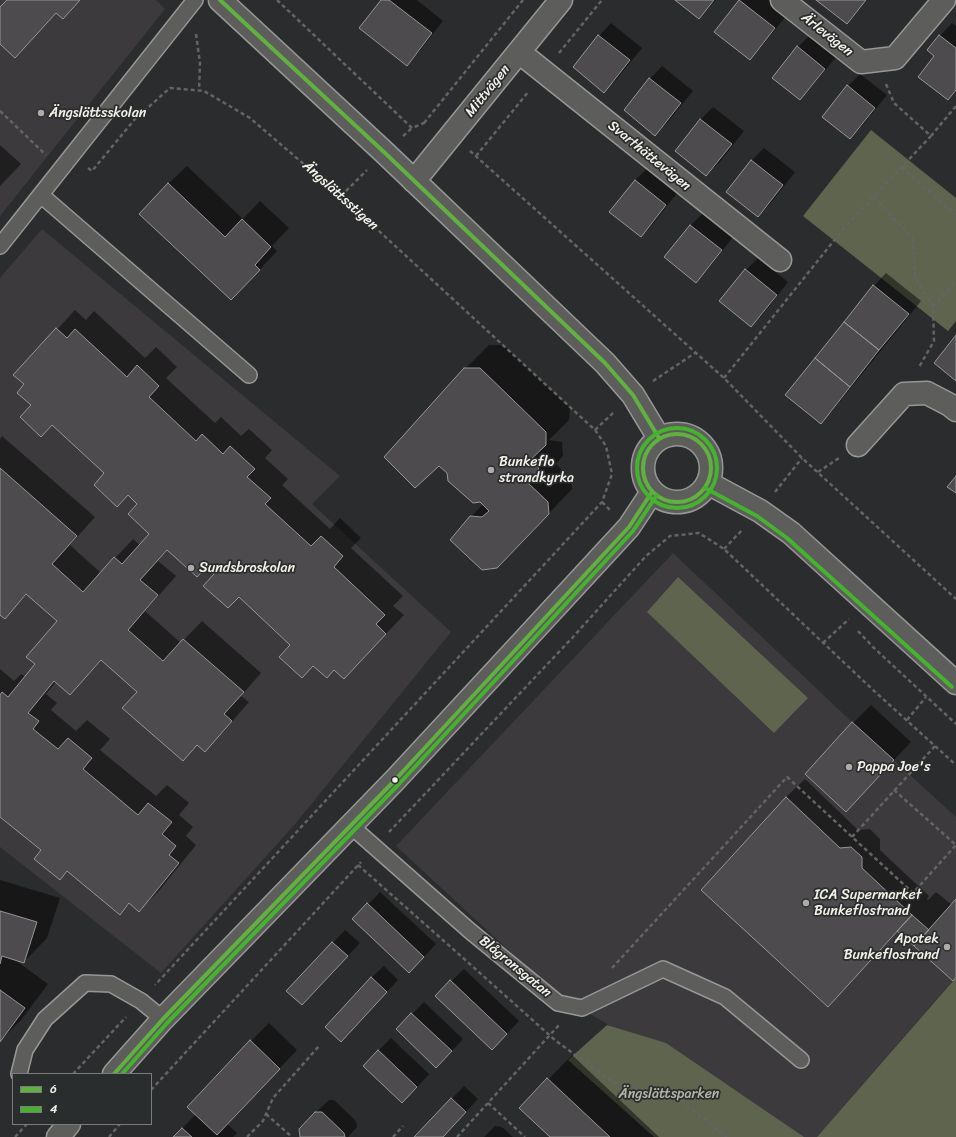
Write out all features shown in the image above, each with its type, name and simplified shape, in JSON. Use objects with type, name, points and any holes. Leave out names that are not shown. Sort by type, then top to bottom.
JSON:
[{"type":"street","points":[[220,0],[414,181],[605,363],[632,395],[659,438]]},
{"type":"street","name":"Mittvägen","points":[[414,181],[561,0]]},
{"type":"street","name":"Ärlevägen","points":[[782,0],[861,62],[895,58],[944,0]]},
{"type":"street","name":"Svarthättevägen","points":[[519,52],[780,260]]},
{"type":"street","points":[[858,445],[904,394],[927,393],[950,405],[956,410]]},
{"type":"street","points":[[673,434],[687,435],[700,443],[708,455],[711,469],[708,483],[700,494],[688,500],[676,503],[663,500],[652,492],[644,479],[642,464],[648,449],[659,438],[673,434]]},
{"type":"street","points":[[708,483],[760,511],[791,533],[956,683]]},
{"type":"street","points":[[115,1073],[163,1019],[406,768],[629,527],[652,492]]},
{"type":"lane","points":[[0,246],[190,6]]},
{"type":"lane","points":[[41,195],[249,375]]},
{"type":"lane","name":"Blågransgatan","points":[[351,826],[470,931],[558,1003],[582,1008],[663,969],[725,997],[801,1060]]},
{"type":"lane","points":[[19,1073],[25,1050],[46,1019],[84,983],[111,984],[141,1001],[163,1019]]},
{"type":"path","points":[[277,0],[412,128],[424,123],[433,123],[476,156],[724,378],[802,458],[956,599]]},
{"type":"path","points":[[424,123],[523,0]]},
{"type":"path","points":[[190,6],[200,64],[199,91]]},
{"type":"path","points":[[875,60],[894,103],[931,136]]},
{"type":"path","name":"Ängslättsstigen","points":[[71,156],[92,170],[135,119],[170,88],[204,91],[250,118],[341,196],[595,430],[606,446],[612,474],[602,502],[74,1073]]},
{"type":"path","points":[[724,378],[844,228],[931,136],[956,106]]},
{"type":"path","points":[[0,111],[61,169]]},
{"type":"path","points":[[902,167],[956,215]]},
{"type":"path","points":[[874,197],[914,239],[915,277],[933,307],[934,340],[904,394]]},
{"type":"path","points":[[933,307],[956,281]]},
{"type":"path","points":[[152,1089],[375,847],[573,637],[646,556],[670,536],[699,533],[724,549],[823,643],[956,765]]},
{"type":"path","points":[[823,643],[848,619],[853,624]]},
{"type":"path","points":[[858,630],[873,647],[956,724]]},
{"type":"path","points":[[906,720],[926,697]]},
{"type":"path","points":[[852,836],[935,746]]},
{"type":"path","points":[[609,972],[787,778],[913,893],[956,845],[894,790]]},
{"type":"path","points":[[457,1137],[576,1007]]},
{"type":"path","points":[[248,1137],[263,1121],[273,1098],[319,1046]]},
{"type":"path","points":[[488,1104],[525,1137]]},
{"type":"path","points":[[266,1114],[292,1137]]},
{"type":"path","points":[[16,1137],[26,1125]]},
{"type":"path","points":[[109,1137],[119,1125]]},
{"type":"path","points":[[393,1137],[403,1126]]},
{"type":"shaded area","name":"Ängslättsskolan","points":[[0,0],[156,0],[165,9],[0,216]]},
{"type":"shaded area","name":"Sundsbroskolan","points":[[42,229],[340,476],[312,504],[451,632],[296,823],[161,973],[0,847],[0,278]]},
{"type":"shaded area","points":[[673,553],[852,722],[956,817],[956,977],[817,1137],[803,1137],[557,995],[396,846]]},
{"type":"green space","points":[[871,130],[956,198],[956,321],[948,331],[803,216]]},
{"type":"green space","points":[[678,577],[808,698],[774,733],[647,612]]},
{"type":"green space","points":[[956,977],[956,1137],[817,1137],[953,981]]},
{"type":"green space","name":"Ängslättsparken","points":[[607,1025],[666,1043],[804,1137],[654,1137],[568,1060]]},
{"type":"building","points":[[7,0],[80,0],[63,19],[56,13],[15,58],[0,44],[0,7]]},
{"type":"building","points":[[381,0],[389,0],[432,33],[407,66],[359,28]]},
{"type":"building","points":[[675,0],[714,0],[699,19]]},
{"type":"building","points":[[739,0],[775,28],[750,60],[714,32]]},
{"type":"building","points":[[816,0],[866,0],[847,24]]},
{"type":"building","points":[[598,35],[630,60],[604,93],[573,67]]},
{"type":"building","points":[[939,35],[956,48],[956,90],[948,100],[918,77],[934,56],[927,50]]},
{"type":"building","points":[[797,46],[825,69],[800,100],[772,78]]},
{"type":"building","points":[[649,78],[681,103],[655,136],[624,110]]},
{"type":"building","points":[[847,85],[875,108],[850,139],[822,117]]},
{"type":"building","points":[[700,119],[732,144],[706,176],[675,151]]},
{"type":"building","points":[[751,160],[783,185],[758,217],[726,192]]},
{"type":"building","points":[[635,180],[666,205],[641,237],[609,212]]},
{"type":"building","points":[[168,183],[225,237],[242,219],[271,247],[255,265],[260,270],[231,300],[139,214]]},
{"type":"building","points":[[690,225],[722,250],[696,283],[664,257]]},
{"type":"building","points":[[745,269],[777,295],[751,327],[719,301]]},
{"type":"building","points":[[873,285],[909,314],[879,350],[844,322]]},
{"type":"building","points":[[844,322],[879,350],[850,387],[815,358]]},
{"type":"building","points":[[56,328],[67,338],[75,329],[127,377],[137,365],[159,386],[149,397],[196,441],[202,434],[223,454],[230,446],[255,469],[247,477],[271,498],[265,504],[311,546],[321,536],[343,556],[334,567],[385,615],[376,624],[386,634],[344,679],[334,670],[327,678],[313,666],[302,678],[279,657],[290,645],[239,597],[228,608],[203,586],[214,574],[206,567],[197,577],[167,550],[140,580],[158,595],[128,630],[163,661],[183,639],[244,692],[224,714],[232,721],[205,752],[197,745],[183,761],[122,708],[137,692],[101,660],[70,695],[54,681],[28,713],[39,721],[33,729],[58,749],[68,738],[92,758],[83,769],[138,815],[148,803],[172,822],[162,834],[176,846],[169,855],[179,863],[139,912],[129,903],[120,915],[67,871],[60,880],[34,859],[41,850],[0,817],[0,695],[2,692],[8,697],[35,664],[26,657],[57,621],[26,594],[5,619],[0,615],[0,468],[77,536],[52,564],[83,592],[114,557],[122,564],[149,534],[128,514],[137,504],[128,495],[117,507],[94,485],[104,473],[52,425],[41,437],[20,417],[31,405],[17,393],[24,384],[13,375]]},
{"type":"building","points":[[956,335],[956,381],[934,363]]},
{"type":"building","points":[[815,358],[850,387],[821,424],[785,395]]},
{"type":"building","name":"Bunkeflo strandkyrka","points":[[464,368],[480,368],[546,432],[546,445],[526,464],[538,465],[540,481],[526,481],[548,502],[549,514],[497,568],[482,570],[450,540],[470,516],[482,517],[489,511],[480,502],[473,503],[448,481],[447,473],[439,466],[415,488],[384,457]]},
{"type":"building","points":[[956,476],[956,493],[947,487]]},
{"type":"building","name":"Pappa Joe's","points":[[852,722],[894,760],[846,812],[805,774]]},
{"type":"building","name":"ICA Supermarket Bunkeflostrand","points":[[786,797],[840,848],[851,847],[862,857],[862,868],[912,915],[828,1007],[701,890]]},
{"type":"building","points":[[956,899],[956,977],[953,981],[914,946]]},
{"type":"building","points":[[367,903],[424,957],[409,973],[352,919]]},
{"type":"building","points":[[0,911],[37,922],[24,963],[2,956],[0,964]]},
{"type":"building","points":[[912,915],[929,930],[914,946],[897,931]]},
{"type":"building","points":[[332,942],[348,956],[302,1005],[286,991]]},
{"type":"building","points":[[371,977],[387,992],[341,1042],[325,1027]]},
{"type":"building","points":[[450,980],[507,1034],[492,1050],[435,996]]},
{"type":"building","points":[[0,990],[25,1008],[0,1042]]},
{"type":"building","points":[[411,1013],[452,1051],[436,1068],[396,1029]]},
{"type":"building","points":[[250,1040],[280,1069],[217,1135],[187,1107]]},
{"type":"building","points":[[378,1050],[417,1087],[402,1103],[363,1066]]},
{"type":"building","points":[[547,1078],[610,1137],[550,1137],[519,1108]]},
{"type":"building","points":[[451,1098],[466,1112],[443,1137],[414,1137]]},
{"type":"building","points":[[315,1112],[322,1112],[344,1133],[345,1137],[300,1137],[299,1129]]},
{"type":"building","points":[[182,1128],[192,1137],[173,1137]]},
{"type":"transit line","name":"6","points":[[220,0],[385,153],[605,363],[633,395],[659,438]]},
{"type":"transit line","name":"4","points":[[677,428],[692,431],[705,440],[714,453],[717,468],[714,483],[705,496],[692,505],[677,508],[662,505],[649,496],[640,483],[637,468],[640,453],[649,440],[662,431],[677,428]]},
{"type":"transit line","name":"6","points":[[677,434],[690,437],[701,444],[708,455],[711,468],[708,481],[701,492],[690,499],[677,502],[664,499],[653,492],[646,481],[643,468],[646,455],[653,444],[664,437],[677,434]]},
{"type":"transit line","name":"4","points":[[705,488],[757,516],[787,538],[952,687]]},
{"type":"transit line","name":"6","points":[[115,1073],[163,1019],[395,780],[508,658],[629,527],[652,492]]},
{"type":"transit line","name":"4","points":[[123,1073],[167,1023],[399,784],[512,662],[633,531],[657,495]]},
{"type":"place","name":"Ängslättsskolan","points":[[41,113]]},
{"type":"place","name":"Bunkeflo strandkyrka","points":[[491,470]]},
{"type":"place","name":"Sundsbroskolan","points":[[191,568]]},
{"type":"place","name":"Pappa Joe's","points":[[849,767]]},
{"type":"place","name":"ICA Supermarket Bunkeflostrand","points":[[806,903]]},
{"type":"place","name":"Apotek Bunkeflostrand","points":[[947,947]]}]
